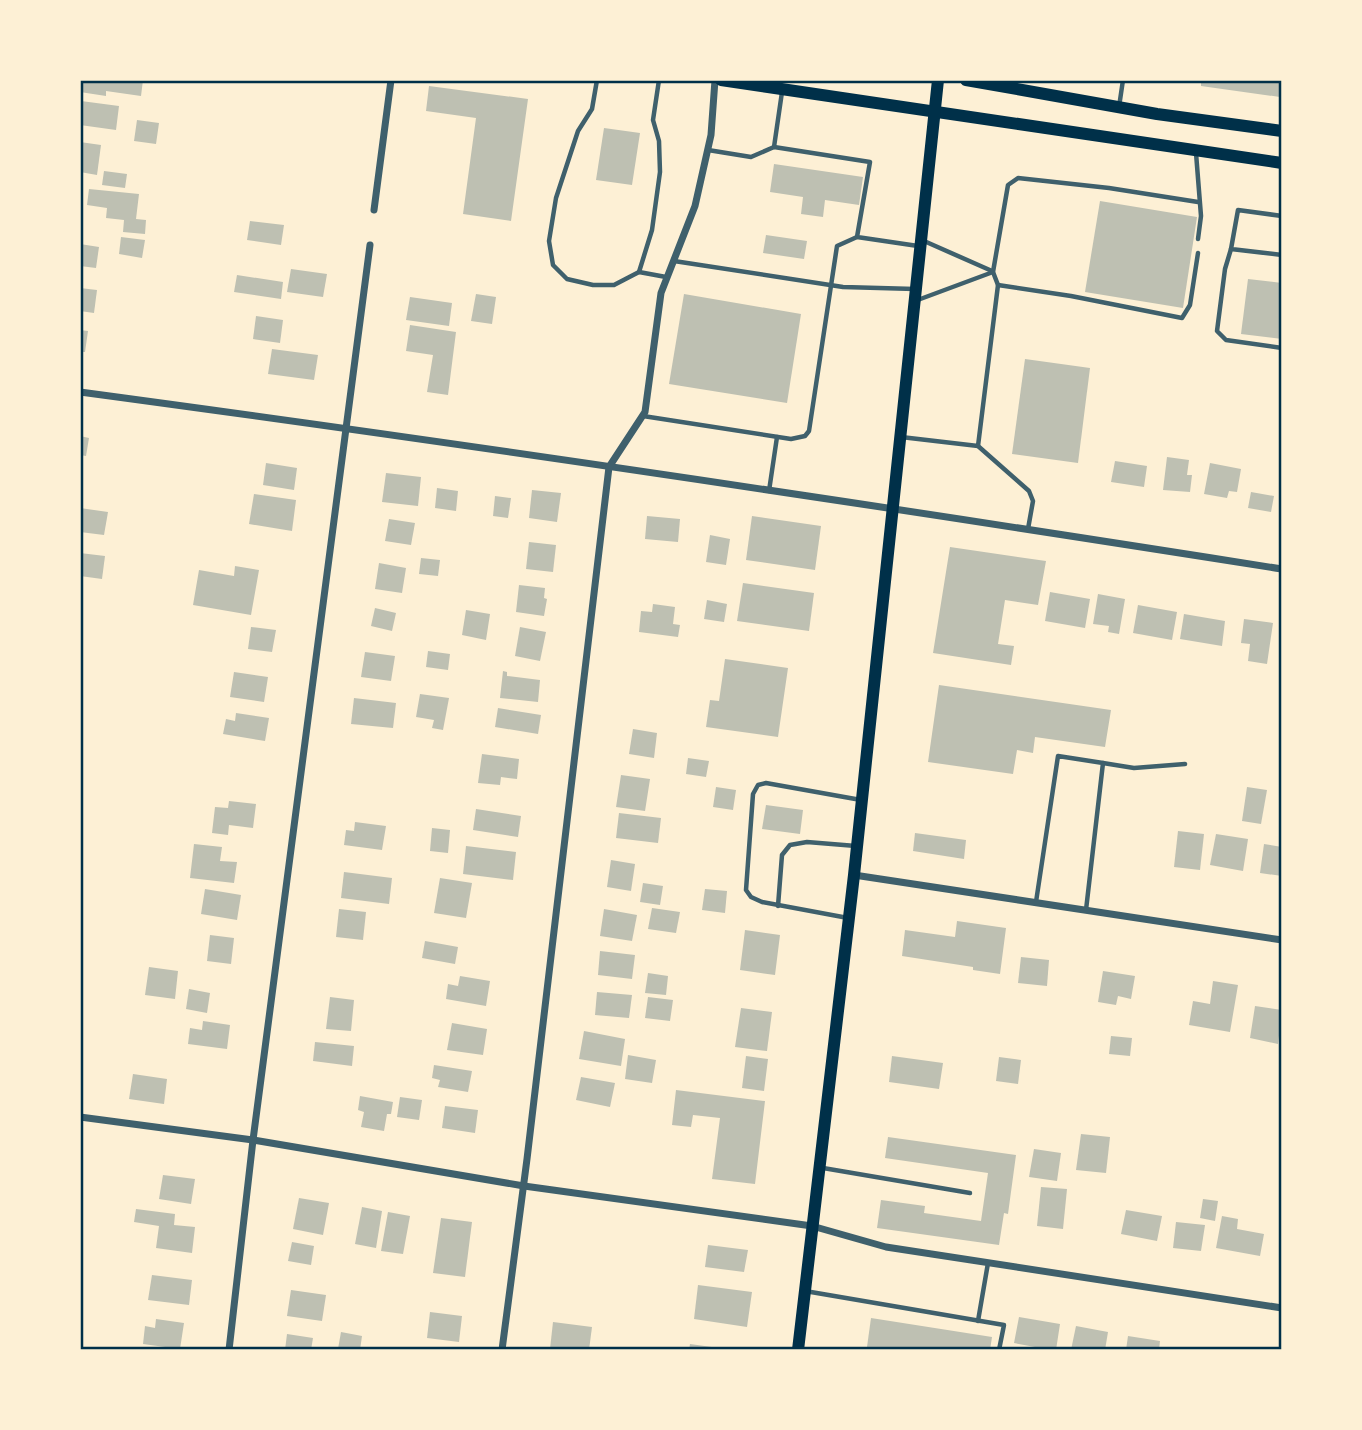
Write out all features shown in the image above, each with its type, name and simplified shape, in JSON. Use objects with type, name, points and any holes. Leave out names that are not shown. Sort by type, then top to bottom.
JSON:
[{"type":"main road","points":[[721,80],[1282,163]]},
{"type":"main road","points":[[798,1349],[854,875],[938,80]]},
{"type":"main road","points":[[966,80],[1119,108],[1282,131]]},
{"type":"street","points":[[374,210],[391,80]]},
{"type":"street","points":[[502,1349],[524,1186],[609,467],[645,412],[661,293],[695,206],[711,135],[715,80]]},
{"type":"street","points":[[229,1349],[253,1140],[370,245]]},
{"type":"street","points":[[80,392],[347,428],[1282,569]]},
{"type":"street","points":[[854,875],[1282,940]]},
{"type":"street","points":[[80,1117],[253,1140],[524,1186],[811,1226],[886,1247],[1282,1308]]},
{"type":"lane","points":[[597,80],[592,109],[578,131],[556,198],[549,241],[553,265],[567,279],[593,285],[614,285],[639,272],[667,277]]},
{"type":"lane","points":[[639,272],[652,230],[660,172],[659,141],[653,120],[659,80]]},
{"type":"lane","points":[[1119,108],[1123,80]]},
{"type":"lane","points":[[774,147],[783,90]]},
{"type":"lane","points":[[708,150],[751,157],[774,147],[870,162],[858,237]]},
{"type":"lane","points":[[1196,151],[1201,216],[1198,239]]},
{"type":"lane","points":[[978,446],[998,285],[993,272],[1008,185],[1018,178],[1110,188],[1198,202]]},
{"type":"lane","points":[[1282,216],[1238,210],[1225,268],[1217,331],[1226,340],[1282,348]]},
{"type":"lane","points":[[642,416],[791,439],[805,436],[809,431],[837,246],[858,237],[921,243],[993,272]]},
{"type":"lane","points":[[1231,250],[1282,254]]},
{"type":"lane","points":[[998,285],[1182,318],[1191,305],[1198,253]]},
{"type":"lane","points":[[674,261],[915,295],[993,272]]},
{"type":"lane","points":[[769,491],[777,437]]},
{"type":"lane","points":[[901,437],[978,446],[1028,491],[1033,501],[1028,529]]},
{"type":"lane","points":[[1036,902],[1058,756],[1133,768],[1185,764]]},
{"type":"lane","points":[[1086,910],[1103,763]]},
{"type":"lane","points":[[849,918],[778,906],[751,897],[746,890],[753,794],[758,785],[766,783],[862,800]]},
{"type":"lane","points":[[778,906],[782,855],[790,845],[807,842],[857,846]]},
{"type":"lane","points":[[818,1168],[970,1193]]},
{"type":"lane","points":[[978,1321],[988,1262]]},
{"type":"lane","points":[[804,1291],[1004,1325],[999,1349]]},
{"type":"building","points":[[80,80],[143,80],[141,96],[106,91],[106,96],[80,92]]},
{"type":"building","points":[[1201,80],[1282,80],[1280,97],[1201,86]]},
{"type":"building","points":[[429,86],[528,99],[511,221],[463,214],[476,118],[426,111]]},
{"type":"building","points":[[81,101],[119,106],[116,130],[80,125]]},
{"type":"building","points":[[137,120],[159,123],[156,144],[134,141]]},
{"type":"building","points":[[604,128],[640,133],[632,185],[596,180]]},
{"type":"building","points":[[80,142],[101,145],[97,175],[80,172]]},
{"type":"building","points":[[774,164],[863,177],[859,205],[825,200],[823,217],[801,214],[803,197],[770,192]]},
{"type":"building","points":[[104,171],[127,174],[125,188],[102,185]]},
{"type":"building","points":[[89,189],[139,194],[136,219],[146,220],[145,234],[123,232],[124,220],[106,218],[107,208],[87,205]]},
{"type":"building","points":[[1100,201],[1197,217],[1183,308],[1085,292]]},
{"type":"building","points":[[250,221],[284,225],[281,245],[247,240]]},
{"type":"building","points":[[766,235],[807,241],[804,259],[763,253]]},
{"type":"building","points":[[121,237],[145,240],[142,258],[119,254]]},
{"type":"building","points":[[80,244],[99,247],[96,268],[80,266]]},
{"type":"building","points":[[291,269],[327,274],[323,297],[287,292]]},
{"type":"building","points":[[237,275],[283,282],[281,299],[234,292]]},
{"type":"building","points":[[1248,279],[1282,283],[1282,339],[1241,334]]},
{"type":"building","points":[[80,288],[97,290],[94,313],[80,311]]},
{"type":"building","points":[[476,294],[496,297],[492,324],[471,321]]},
{"type":"building","points":[[684,294],[801,314],[787,403],[669,384]]},
{"type":"building","points":[[410,297],[452,303],[449,326],[406,320]]},
{"type":"building","points":[[256,316],[283,320],[280,343],[253,339]]},
{"type":"building","points":[[410,325],[456,332],[448,395],[427,392],[433,355],[406,351]]},
{"type":"building","points":[[80,330],[88,331],[85,352],[80,352]]},
{"type":"building","points":[[272,349],[318,355],[314,380],[268,374]]},
{"type":"building","points":[[1025,359],[1090,368],[1078,463],[1012,454]]},
{"type":"building","points":[[80,436],[89,438],[86,456],[80,455]]},
{"type":"building","points":[[1167,457],[1189,460],[1187,475],[1192,475],[1190,492],[1163,490]]},
{"type":"building","points":[[1115,461],[1147,466],[1144,487],[1111,482]]},
{"type":"building","points":[[266,463],[297,468],[294,490],[263,485]]},
{"type":"building","points":[[1210,463],[1241,469],[1237,492],[1229,491],[1227,498],[1204,494]]},
{"type":"building","points":[[386,473],[421,477],[418,506],[382,502]]},
{"type":"building","points":[[437,488],[458,491],[456,511],[435,508]]},
{"type":"building","points":[[532,490],[561,493],[557,522],[529,518]]},
{"type":"building","points":[[1251,492],[1274,496],[1271,512],[1248,508]]},
{"type":"building","points":[[254,494],[296,500],[292,531],[249,524]]},
{"type":"building","points":[[495,496],[511,498],[508,518],[493,516]]},
{"type":"building","points":[[80,508],[108,512],[104,535],[80,532]]},
{"type":"building","points":[[647,516],[680,519],[678,542],[645,539]]},
{"type":"building","points":[[752,516],[821,526],[815,570],[746,560]]},
{"type":"building","points":[[389,519],[415,523],[411,545],[385,541]]},
{"type":"building","points":[[710,535],[730,539],[726,565],[706,562]]},
{"type":"building","points":[[529,542],[556,545],[553,572],[526,569]]},
{"type":"building","points":[[950,547],[1046,561],[1038,605],[1005,600],[998,644],[1014,646],[1011,665],[933,653]]},
{"type":"building","points":[[80,553],[105,556],[102,579],[80,576]]},
{"type":"building","points":[[421,558],[440,560],[438,576],[419,574]]},
{"type":"building","points":[[379,563],[406,568],[402,593],[375,589]]},
{"type":"building","points":[[235,566],[259,570],[251,615],[193,605],[199,570],[234,576]]},
{"type":"building","points":[[743,583],[814,593],[809,631],[737,621]]},
{"type":"building","points":[[519,585],[545,588],[544,598],[547,599],[544,616],[516,612]]},
{"type":"building","points":[[1050,592],[1090,599],[1085,628],[1045,621]]},
{"type":"building","points":[[1098,594],[1125,599],[1119,634],[1108,632],[1109,626],[1093,624]]},
{"type":"building","points":[[707,600],[727,604],[724,622],[704,619]]},
{"type":"building","points":[[653,604],[675,607],[673,624],[680,625],[678,637],[639,632],[641,611],[652,612]]},
{"type":"building","points":[[1138,605],[1177,612],[1172,640],[1133,633]]},
{"type":"building","points":[[375,608],[396,613],[392,631],[371,626]]},
{"type":"building","points":[[466,610],[490,614],[486,640],[462,635]]},
{"type":"building","points":[[1184,614],[1225,621],[1222,646],[1180,639]]},
{"type":"building","points":[[1244,619],[1273,623],[1267,664],[1248,661],[1250,644],[1241,643]]},
{"type":"building","points":[[251,627],[276,630],[272,652],[248,649]]},
{"type":"building","points":[[520,627],[546,632],[540,661],[515,656]]},
{"type":"building","points":[[428,651],[450,654],[448,670],[426,667]]},
{"type":"building","points":[[365,652],[395,656],[391,681],[361,677]]},
{"type":"building","points":[[725,659],[788,668],[778,737],[706,727],[710,700],[719,701]]},
{"type":"building","points":[[503,671],[507,672],[507,676],[540,680],[538,702],[500,698]]},
{"type":"building","points":[[234,672],[268,677],[264,702],[230,697]]},
{"type":"building","points":[[939,685],[1111,710],[1105,747],[1035,737],[1033,753],[1017,750],[1013,774],[928,762]]},
{"type":"building","points":[[420,694],[449,698],[443,730],[432,728],[434,720],[416,717]]},
{"type":"building","points":[[354,698],[396,703],[393,728],[351,724]]},
{"type":"building","points":[[498,708],[541,715],[538,734],[495,727]]},
{"type":"building","points":[[236,713],[269,718],[265,741],[223,734],[226,719],[235,721]]},
{"type":"building","points":[[633,729],[657,733],[654,758],[629,754]]},
{"type":"building","points":[[482,754],[519,759],[517,779],[501,777],[500,785],[478,783]]},
{"type":"building","points":[[688,758],[709,761],[706,777],[686,774]]},
{"type":"building","points":[[621,775],[650,779],[645,811],[616,807]]},
{"type":"building","points":[[716,787],[736,790],[733,810],[713,807]]},
{"type":"building","points":[[1247,787],[1267,790],[1261,824],[1242,821]]},
{"type":"building","points":[[229,801],[256,804],[253,828],[229,825],[228,835],[212,833],[215,807],[228,808]]},
{"type":"building","points":[[766,805],[803,810],[800,834],[762,829]]},
{"type":"building","points":[[476,809],[521,816],[518,837],[473,830]]},
{"type":"building","points":[[619,813],[661,818],[658,843],[616,838]]},
{"type":"building","points":[[355,822],[386,826],[382,850],[344,845],[346,830],[354,831]]},
{"type":"building","points":[[432,828],[450,830],[448,853],[430,851]]},
{"type":"building","points":[[1178,831],[1204,834],[1200,870],[1174,867]]},
{"type":"building","points":[[915,833],[966,840],[964,859],[913,851]]},
{"type":"building","points":[[1216,834],[1248,839],[1243,871],[1210,865]]},
{"type":"building","points":[[194,844],[222,847],[220,861],[237,862],[234,883],[190,878]]},
{"type":"building","points":[[1264,844],[1282,847],[1282,876],[1260,873]]},
{"type":"building","points":[[466,846],[516,852],[513,880],[463,874]]},
{"type":"building","points":[[611,860],[635,864],[631,891],[607,887]]},
{"type":"building","points":[[344,872],[392,878],[389,904],[341,898]]},
{"type":"building","points":[[440,878],[472,883],[466,918],[434,913]]},
{"type":"building","points":[[643,883],[663,886],[660,905],[640,902]]},
{"type":"building","points":[[205,889],[241,895],[237,920],[201,914]]},
{"type":"building","points":[[705,889],[727,891],[725,913],[702,910]]},
{"type":"building","points":[[652,908],[680,912],[676,933],[648,929]]},
{"type":"building","points":[[339,909],[366,912],[363,940],[336,937]]},
{"type":"building","points":[[604,909],[637,915],[632,941],[600,936]]},
{"type":"building","points":[[957,921],[1006,928],[1000,974],[902,956],[905,930],[955,937]]},
{"type":"building","points":[[745,930],[780,935],[775,975],[740,970]]},
{"type":"building","points":[[210,935],[234,938],[231,964],[207,961]]},
{"type":"building","points":[[425,941],[458,947],[455,964],[422,958]]},
{"type":"building","points":[[600,951],[635,955],[632,979],[598,975]]},
{"type":"building","points":[[1021,957],[1049,960],[1047,986],[1018,983]]},
{"type":"building","points":[[149,967],[178,971],[175,999],[145,995]]},
{"type":"building","points":[[1103,971],[1135,976],[1131,999],[1118,996],[1116,1005],[1098,1002]]},
{"type":"building","points":[[648,973],[668,976],[666,995],[645,993]]},
{"type":"building","points":[[460,976],[490,981],[486,1006],[446,999],[448,984],[458,986]]},
{"type":"building","points":[[1213,981],[1238,985],[1230,1032],[1189,1025],[1193,1001],[1210,1004]]},
{"type":"building","points":[[189,989],[210,993],[207,1013],[186,1009]]},
{"type":"building","points":[[597,992],[632,995],[629,1018],[595,1015]]},
{"type":"building","points":[[330,997],[354,1000],[351,1031],[326,1029]]},
{"type":"building","points":[[648,997],[673,1000],[670,1021],[645,1018]]},
{"type":"building","points":[[1255,1006],[1282,1010],[1278,1044],[1250,1038]]},
{"type":"building","points":[[741,1008],[772,1012],[767,1051],[735,1047]]},
{"type":"building","points":[[203,1021],[230,1025],[227,1049],[188,1044],[190,1028],[202,1030]]},
{"type":"building","points":[[452,1023],[487,1029],[483,1055],[447,1050]]},
{"type":"building","points":[[584,1031],[625,1039],[621,1066],[579,1059]]},
{"type":"building","points":[[1111,1036],[1132,1038],[1130,1056],[1109,1054]]},
{"type":"building","points":[[315,1042],[354,1046],[352,1066],[313,1061]]},
{"type":"building","points":[[628,1055],[656,1060],[652,1083],[625,1079]]},
{"type":"building","points":[[746,1056],[768,1059],[764,1091],[742,1088]]},
{"type":"building","points":[[892,1056],[943,1063],[939,1089],[889,1082]]},
{"type":"building","points":[[999,1057],[1021,1060],[1018,1084],[996,1081]]},
{"type":"building","points":[[434,1065],[472,1071],[468,1092],[438,1087],[440,1080],[432,1078]]},
{"type":"building","points":[[133,1074],[167,1079],[164,1104],[129,1099]]},
{"type":"building","points":[[581,1077],[615,1083],[610,1107],[576,1100]]},
{"type":"building","points":[[676,1090],[765,1101],[755,1184],[712,1179],[720,1118],[693,1115],[691,1127],[672,1125]]},
{"type":"building","points":[[360,1096],[393,1102],[391,1114],[387,1114],[384,1131],[361,1127],[364,1112],[358,1110]]},
{"type":"building","points":[[400,1097],[422,1100],[419,1120],[397,1117]]},
{"type":"building","points":[[445,1106],[478,1110],[475,1133],[442,1128]]},
{"type":"building","points":[[1081,1134],[1110,1137],[1106,1173],[1076,1170]]},
{"type":"building","points":[[888,1137],[1016,1155],[1008,1214],[1004,1213],[999,1245],[877,1228],[881,1200],[925,1206],[924,1213],[981,1221],[988,1173],[885,1158]]},
{"type":"building","points":[[1034,1149],[1061,1153],[1057,1181],[1029,1177]]},
{"type":"building","points":[[163,1175],[195,1179],[191,1204],[159,1199]]},
{"type":"building","points":[[1041,1187],[1067,1189],[1063,1229],[1037,1226]]},
{"type":"building","points":[[299,1198],[329,1203],[323,1235],[293,1229]]},
{"type":"building","points":[[1203,1199],[1218,1201],[1215,1221],[1200,1218]]},
{"type":"building","points":[[362,1207],[382,1211],[376,1248],[355,1244]]},
{"type":"building","points":[[136,1209],[175,1214],[174,1225],[195,1227],[192,1253],[156,1248],[159,1226],[134,1222]]},
{"type":"building","points":[[1126,1210],[1162,1216],[1157,1241],[1121,1234]]},
{"type":"building","points":[[388,1212],[410,1216],[403,1254],[381,1251]]},
{"type":"building","points":[[1222,1216],[1238,1219],[1237,1229],[1264,1234],[1260,1256],[1216,1248]]},
{"type":"building","points":[[441,1218],[472,1222],[465,1277],[433,1273]]},
{"type":"building","points":[[1176,1222],[1205,1225],[1201,1251],[1173,1248]]},
{"type":"building","points":[[292,1242],[314,1246],[311,1265],[288,1261]]},
{"type":"building","points":[[708,1245],[748,1250],[744,1272],[705,1267]]},
{"type":"building","points":[[152,1275],[192,1280],[189,1305],[148,1300]]},
{"type":"building","points":[[698,1285],[752,1292],[747,1327],[694,1319]]},
{"type":"building","points":[[291,1290],[326,1295],[322,1321],[287,1316]]},
{"type":"building","points":[[430,1312],[462,1316],[459,1342],[427,1338]]},
{"type":"building","points":[[1019,1317],[1060,1324],[1056,1350],[1035,1350],[1035,1347],[1014,1343]]},
{"type":"building","points":[[871,1318],[992,1337],[990,1350],[885,1350],[867,1347]]},
{"type":"building","points":[[156,1319],[184,1323],[180,1349],[143,1344],[145,1326],[155,1328]]},
{"type":"building","points":[[553,1322],[592,1327],[589,1350],[550,1349]]},
{"type":"building","points":[[1076,1326],[1108,1332],[1105,1350],[1071,1350]]},
{"type":"building","points":[[341,1332],[362,1336],[360,1350],[338,1349]]},
{"type":"building","points":[[287,1334],[313,1338],[311,1350],[285,1350]]},
{"type":"building","points":[[1128,1336],[1160,1341],[1159,1350],[1126,1350]]},
{"type":"building","points":[[690,1344],[719,1348],[719,1350],[689,1350]]}]
